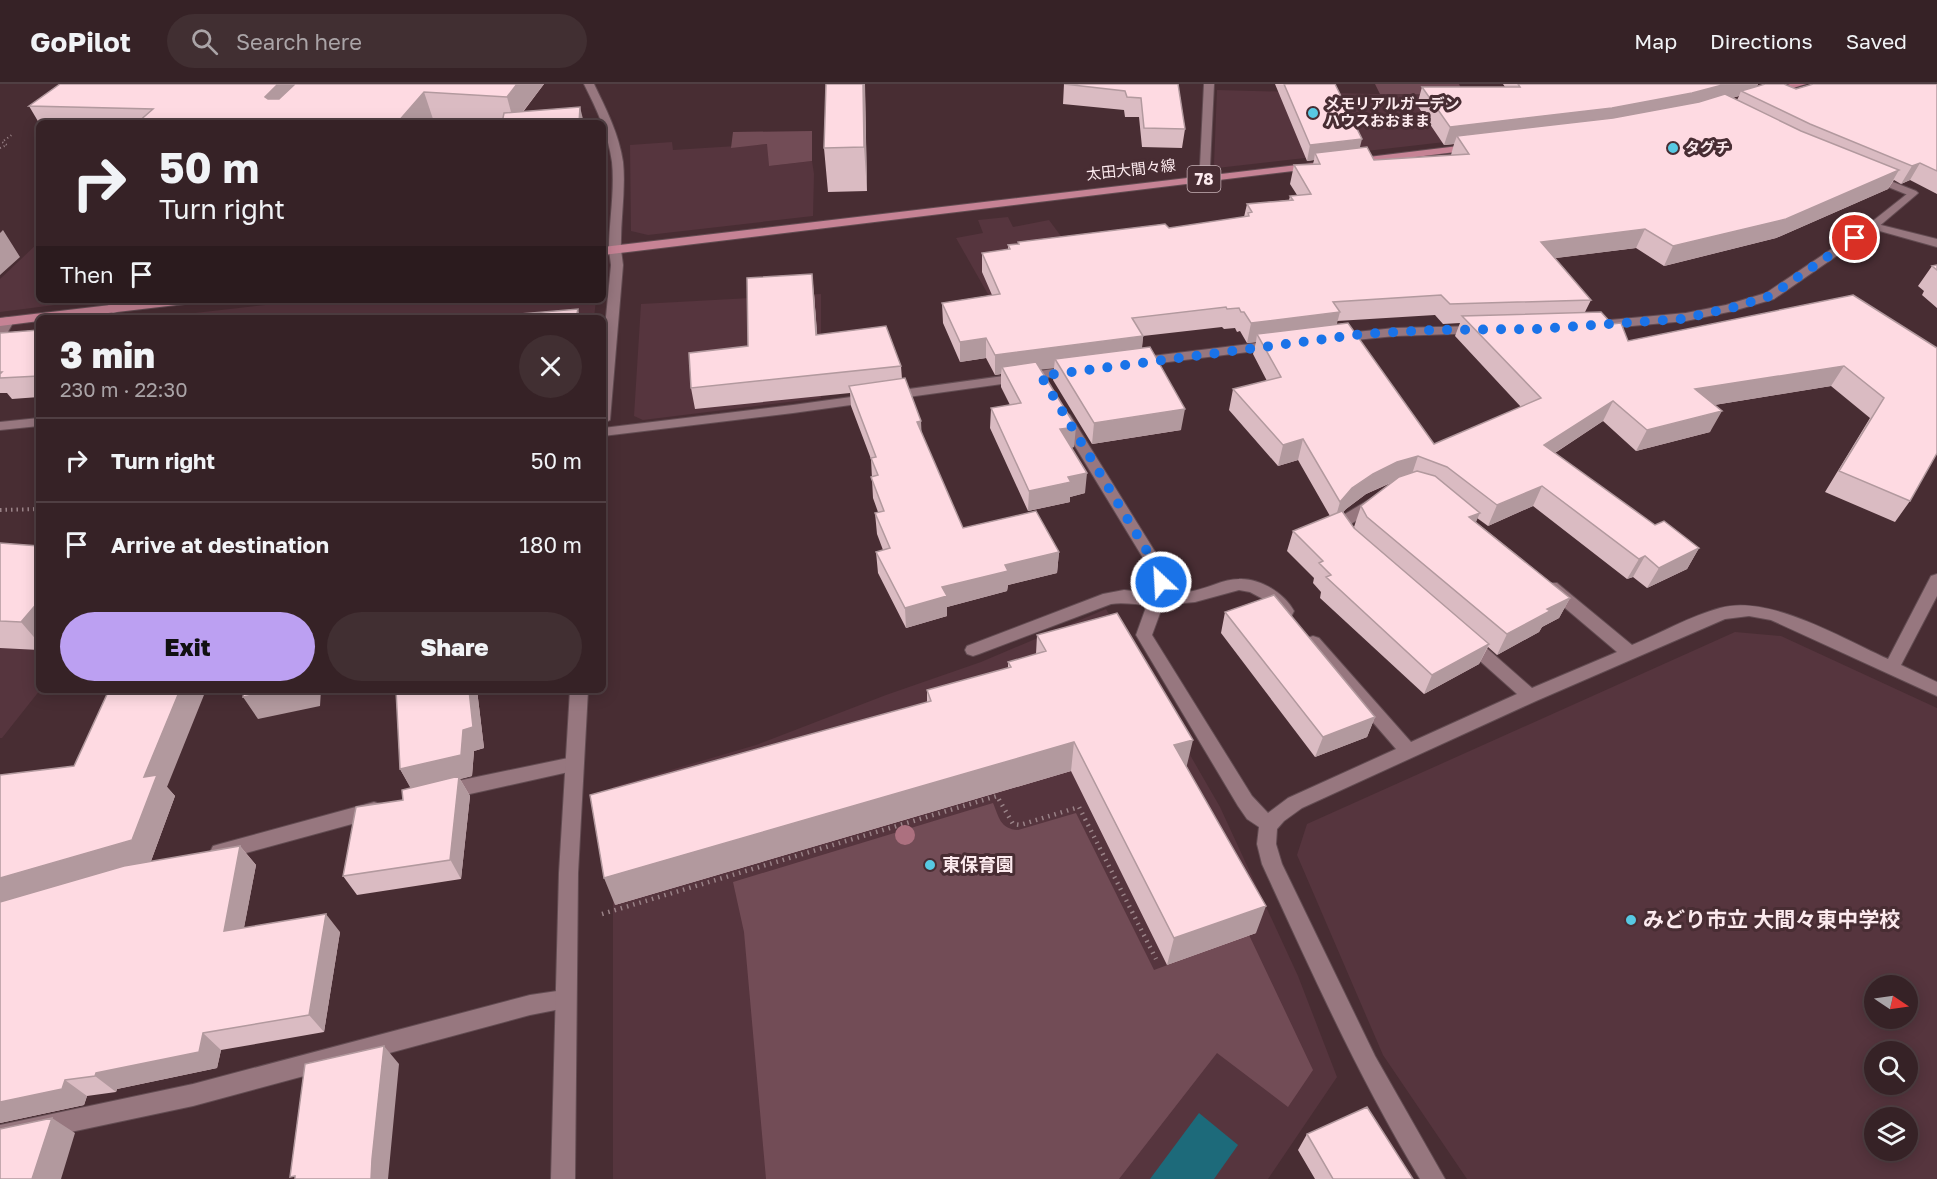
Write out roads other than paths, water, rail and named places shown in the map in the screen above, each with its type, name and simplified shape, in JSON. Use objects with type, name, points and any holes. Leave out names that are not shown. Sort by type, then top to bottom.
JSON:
[{"type":"main road","points":[[1760,96],[1801,84]]},
{"type":"main road","name":"太田大間々線","points":[[609,250],[1489,145]]},
{"type":"main road","points":[[47,315],[132,303]]},
{"type":"main road","points":[[4,322],[36,317]]},
{"type":"street","points":[[589,84],[607,119],[614,142],[618,177],[609,250],[617,265],[606,363]]},
{"type":"street","points":[[1208,178],[1205,166],[1209,84]]},
{"type":"street","points":[[1582,326],[1681,319],[1752,303],[1782,289],[1873,226],[1912,193],[1856,171]]},
{"type":"street","points":[[1873,226],[1937,243]]},
{"type":"street","points":[[0,334],[4,322]]},
{"type":"street","points":[[1318,340],[1395,332],[1487,330]]},
{"type":"street","points":[[1124,364],[1284,344]]},
{"type":"street","points":[[606,432],[1042,381],[1088,369]]},
{"type":"street","points":[[1057,405],[1159,571],[1161,582],[1144,635],[1150,648],[1245,801],[1254,813],[1269,824]]},
{"type":"street","points":[[0,426],[36,422]]},
{"type":"street","points":[[1363,550],[1342,526],[1345,521],[1387,493]]},
{"type":"street","points":[[1534,574],[1630,653]]},
{"type":"street","points":[[1890,669],[1937,580]]},
{"type":"street","points":[[973,650],[1110,598],[1124,596],[1188,600],[1232,585],[1256,586],[1276,599],[1409,752]]},
{"type":"street","points":[[1433,1179],[1375,1082],[1340,1013],[1266,849],[1265,840],[1269,824],[1281,811],[1294,803],[1530,696],[1723,613],[1749,610],[1774,615],[1937,689]]},
{"type":"street","points":[[1460,634],[1530,696]]},
{"type":"street","points":[[563,1179],[564,1000],[573,764],[579,693]]},
{"type":"street","points":[[420,798],[573,764]]},
{"type":"street","points":[[204,856],[397,804]]},
{"type":"street","points":[[0,1136],[193,1095],[530,1005],[564,1000]]},
{"type":"water","points":[[1199,1113],[1238,1145],[1214,1179],[1150,1179]]},
{"type":"place","name":"メモリアルガーデン ハウスおおまま","points":[[1313,113]]},
{"type":"place","name":"タグチ","points":[[1673,148]]},
{"type":"place","name":"東保育園","points":[[930,865]]},
{"type":"place","name":"みどり市立 大間々東中学校","points":[[1631,920]]}]
